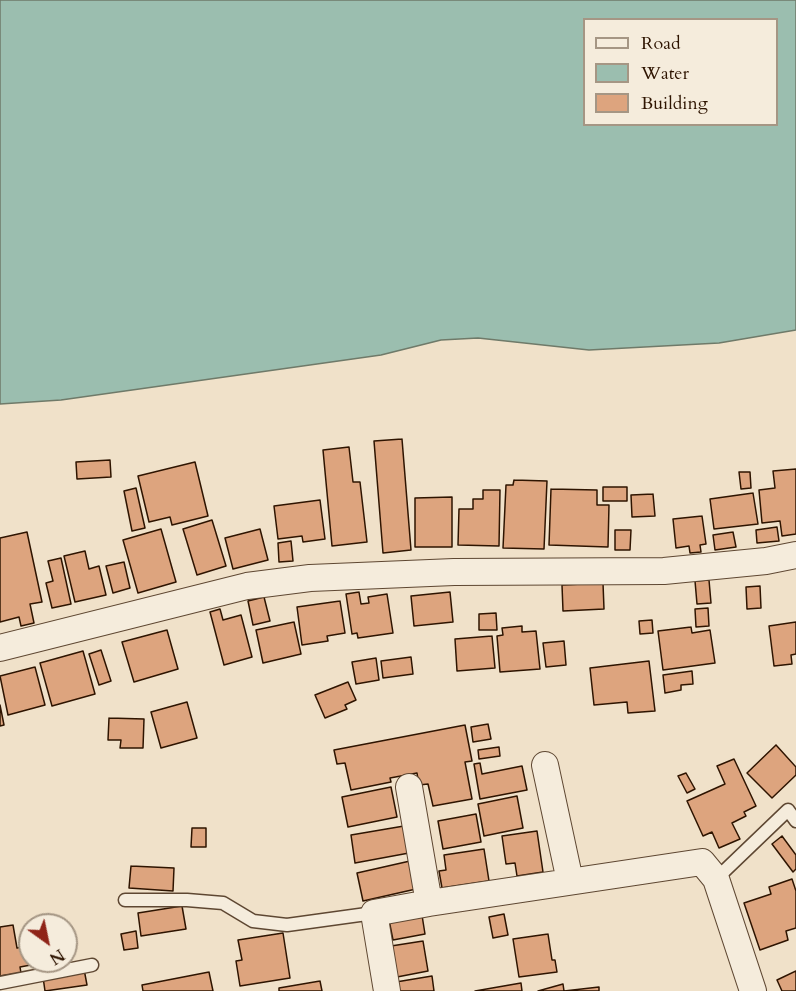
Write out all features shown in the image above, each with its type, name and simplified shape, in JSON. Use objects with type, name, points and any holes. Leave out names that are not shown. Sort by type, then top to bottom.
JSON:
[{"type":"street","points":[[0,648],[258,584],[310,578],[454,572],[664,572],[766,561],[796,555]]},
{"type":"street","points":[[545,765],[570,881]]},
{"type":"street","points":[[409,787],[429,903]]},
{"type":"street","points":[[387,991],[374,913],[702,862],[716,879],[753,991]]},
{"type":"lane","points":[[716,879],[788,810],[796,821]]},
{"type":"lane","points":[[125,900],[187,900],[223,903],[254,921],[286,926],[374,913]]},
{"type":"lane","points":[[0,983],[92,965]]},
{"type":"water","points":[[0,0],[796,0],[796,330],[719,343],[589,350],[478,338],[441,340],[381,355],[61,400],[0,404]]},
{"type":"building","points":[[402,439],[411,550],[383,553],[374,441]]},
{"type":"building","points":[[349,447],[353,482],[360,482],[367,542],[332,546],[323,450]]},
{"type":"building","points":[[110,460],[111,477],[77,479],[76,462]]},
{"type":"building","points":[[195,462],[208,516],[172,525],[170,517],[149,522],[138,476]]},
{"type":"building","points":[[796,469],[796,534],[782,536],[780,521],[762,523],[759,490],[775,488],[773,471]]},
{"type":"building","points":[[739,472],[750,472],[751,488],[741,489]]},
{"type":"building","points":[[514,480],[547,481],[544,549],[503,548],[506,485],[513,485]]},
{"type":"building","points":[[603,487],[627,487],[627,501],[603,501]]},
{"type":"building","points":[[136,488],[145,528],[132,531],[124,491]]},
{"type":"building","points":[[551,489],[597,490],[597,505],[609,505],[608,547],[549,545]]},
{"type":"building","points":[[483,490],[500,490],[499,546],[458,545],[459,509],[473,509],[473,499],[483,499]]},
{"type":"building","points":[[753,493],[758,524],[714,529],[710,499]]},
{"type":"building","points":[[653,494],[655,516],[632,517],[631,495]]},
{"type":"building","points":[[452,497],[452,547],[415,547],[415,498]]},
{"type":"building","points":[[320,500],[325,539],[303,542],[302,536],[278,539],[274,506]]},
{"type":"building","points":[[702,516],[706,544],[700,545],[701,552],[690,553],[689,546],[676,548],[673,519]]},
{"type":"building","points":[[212,520],[226,566],[197,575],[183,529]]},
{"type":"building","points":[[777,527],[779,541],[757,543],[756,530]]},
{"type":"building","points":[[161,529],[176,582],[138,593],[123,540]]},
{"type":"building","points":[[260,529],[268,560],[233,569],[225,538]]},
{"type":"building","points":[[615,530],[631,530],[630,550],[615,550]]},
{"type":"building","points":[[27,532],[42,602],[30,604],[34,623],[21,626],[19,617],[0,622],[0,538]]},
{"type":"building","points":[[733,532],[736,547],[715,550],[713,535]]},
{"type":"building","points":[[291,541],[293,561],[279,562],[278,543]]},
{"type":"building","points":[[85,551],[89,569],[99,566],[106,595],[75,602],[64,556]]},
{"type":"building","points":[[61,558],[71,604],[52,608],[46,583],[53,581],[48,561]]},
{"type":"building","points":[[124,562],[130,588],[113,593],[106,566]]},
{"type":"building","points":[[709,580],[711,603],[697,604],[695,581]]},
{"type":"building","points":[[603,583],[604,609],[563,611],[562,585]]},
{"type":"building","points":[[760,586],[761,608],[747,609],[746,587]]},
{"type":"building","points":[[359,592],[361,604],[369,603],[368,597],[387,594],[393,633],[358,638],[357,633],[352,634],[346,594]]},
{"type":"building","points":[[450,592],[453,622],[414,626],[411,596]]},
{"type":"building","points":[[264,597],[270,621],[253,625],[248,601]]},
{"type":"building","points":[[340,601],[345,633],[327,636],[328,641],[302,645],[297,607]]},
{"type":"building","points":[[708,608],[709,626],[696,627],[695,609]]},
{"type":"building","points":[[220,609],[223,620],[241,615],[252,657],[224,665],[210,612]]},
{"type":"building","points":[[496,613],[497,630],[479,630],[479,614]]},
{"type":"building","points":[[652,620],[653,633],[640,634],[639,621]]},
{"type":"building","points":[[294,622],[301,654],[263,663],[256,630]]},
{"type":"building","points":[[796,622],[796,654],[791,655],[792,664],[774,666],[769,626]]},
{"type":"building","points":[[522,626],[522,632],[536,631],[540,669],[500,672],[497,636],[503,635],[502,628]]},
{"type":"building","points":[[691,627],[692,633],[710,630],[715,663],[663,670],[658,631]]},
{"type":"building","points":[[167,630],[178,669],[134,682],[122,642]]},
{"type":"building","points":[[492,636],[495,668],[457,671],[455,639]]},
{"type":"building","points":[[564,641],[566,665],[546,667],[543,643]]},
{"type":"building","points":[[101,650],[111,681],[99,685],[89,654]]},
{"type":"building","points":[[83,651],[95,694],[52,706],[40,663]]},
{"type":"building","points":[[411,657],[413,674],[383,678],[381,661]]},
{"type":"building","points":[[376,658],[379,680],[356,684],[352,662]]},
{"type":"building","points":[[649,661],[655,711],[628,713],[627,702],[594,705],[590,668]]},
{"type":"building","points":[[35,667],[45,705],[8,715],[0,676]]},
{"type":"building","points":[[692,671],[693,684],[681,685],[681,690],[665,693],[663,675]]},
{"type":"building","points":[[348,682],[356,700],[345,705],[347,709],[325,718],[315,695]]},
{"type":"building","points":[[187,702],[197,738],[161,748],[151,712]]},
{"type":"building","points":[[0,705],[4,725],[0,726]]},
{"type":"building","points":[[109,718],[144,719],[143,748],[120,748],[121,740],[108,740]]},
{"type":"building","points":[[488,724],[491,739],[473,742],[471,727]]},
{"type":"building","points":[[465,725],[472,761],[465,762],[472,799],[433,806],[428,784],[419,785],[417,773],[390,778],[391,782],[351,790],[345,763],[337,764],[334,750]]},
{"type":"building","points":[[776,745],[796,767],[796,775],[772,798],[747,773]]},
{"type":"building","points":[[499,747],[500,756],[479,759],[478,750]]},
{"type":"building","points":[[734,759],[756,806],[744,812],[746,816],[732,823],[740,839],[719,848],[712,832],[703,836],[687,801],[725,784],[717,766]]},
{"type":"building","points":[[480,763],[482,774],[522,766],[527,790],[480,799],[474,764]]},
{"type":"building","points":[[686,773],[695,789],[687,793],[678,776]]},
{"type":"building","points":[[391,787],[397,817],[348,827],[342,797]]},
{"type":"building","points":[[517,796],[523,828],[484,836],[478,804]]},
{"type":"building","points":[[476,814],[481,842],[443,849],[438,821]]},
{"type":"building","points":[[404,826],[409,853],[355,863],[351,835]]},
{"type":"building","points":[[192,828],[206,828],[206,847],[191,847]]},
{"type":"building","points":[[537,831],[543,872],[517,876],[515,863],[506,864],[502,836]]},
{"type":"building","points":[[782,836],[796,855],[796,869],[793,872],[772,844]]},
{"type":"building","points":[[484,849],[489,881],[442,888],[439,871],[446,870],[444,855]]},
{"type":"building","points":[[410,861],[416,889],[363,901],[357,873]]},
{"type":"building","points":[[131,866],[174,868],[173,891],[129,888]]},
{"type":"building","points":[[792,879],[796,891],[796,928],[786,931],[788,940],[760,950],[744,903],[771,894],[769,887]]},
{"type":"building","points":[[182,906],[186,929],[141,936],[138,913]]},
{"type":"building","points":[[421,909],[425,934],[393,940],[388,915]]},
{"type":"building","points":[[504,914],[508,935],[493,938],[489,917]]},
{"type":"building","points":[[13,925],[18,948],[18,973],[21,973],[0,976],[0,927]]},
{"type":"building","points":[[136,931],[138,948],[124,950],[121,934]]},
{"type":"building","points":[[283,933],[290,978],[240,986],[236,961],[242,960],[238,940]]},
{"type":"building","points":[[548,934],[552,960],[555,960],[557,972],[519,977],[513,939]]},
{"type":"building","points":[[423,941],[428,971],[397,977],[391,946]]},
{"type":"building","points":[[84,969],[87,985],[45,991],[43,977],[78,973],[78,970]]},
{"type":"building","points":[[796,971],[796,991],[782,991],[777,980]]},
{"type":"building","points":[[209,972],[213,991],[143,991],[142,985]]},
{"type":"building","points":[[432,976],[434,991],[398,991],[396,982]]},
{"type":"building","points":[[320,981],[322,991],[279,991],[279,988]]},
{"type":"building","points":[[521,983],[522,991],[475,991]]},
{"type":"building","points":[[563,984],[564,991],[538,991]]},
{"type":"building","points":[[599,987],[599,991],[564,991]]}]
